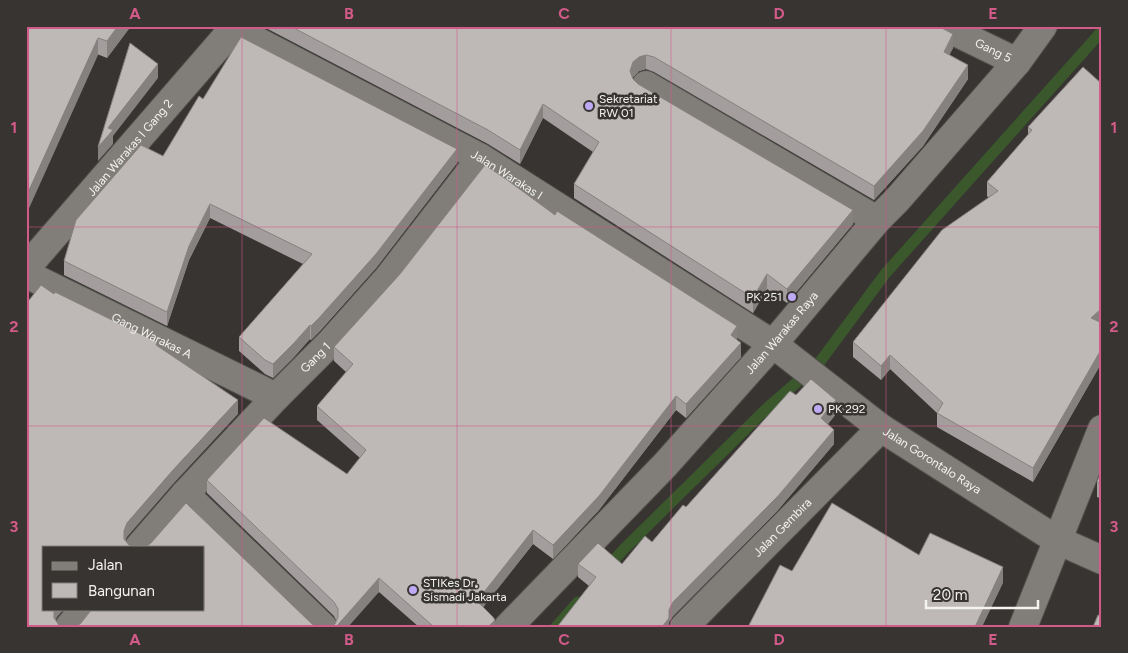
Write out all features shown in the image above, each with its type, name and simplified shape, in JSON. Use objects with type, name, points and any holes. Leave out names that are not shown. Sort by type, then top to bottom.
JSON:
[{"type":"street","name":"Gang 5","points":[[943,26],[1017,62]]},
{"type":"street","name":"Jalan Warakas Raya","points":[[508,627],[665,465],[781,350],[876,220],[897,200],[1017,62],[1043,26]]},
{"type":"street","name":"Jalan Warakas I","points":[[231,28],[481,158],[781,350]]},
{"type":"street","name":"Jalan Warakas I Gang 2","points":[[26,268],[231,28]]},
{"type":"street","points":[[646,85],[876,220]]},
{"type":"street","name":"Gang 1","points":[[140,546],[185,494],[276,397],[330,343],[388,278],[481,158]]},
{"type":"street","name":"Gang Warakas A","points":[[26,274],[276,397]]},
{"type":"street","name":"Jalan Gorontalo Raya","points":[[781,350],[881,428],[1056,540],[1102,560]]},
{"type":"street","name":"Jalan Gembira","points":[[684,627],[881,428]]},
{"type":"street","points":[[1023,627],[1056,540],[1102,430]]},
{"type":"street","points":[[185,494],[323,627]]},
{"type":"street","points":[[68,627],[83,610]]},
{"type":"building","points":[[26,26],[118,26],[107,41],[98,38],[26,197]]},
{"type":"building","points":[[290,26],[938,26],[953,34],[944,52],[968,65],[923,131],[874,186],[654,57],[646,55],[639,57],[633,62],[630,71],[633,79],[638,84],[853,210],[787,289],[767,274],[753,298],[574,184],[599,142],[543,104],[520,150],[488,130]]},
{"type":"building","points":[[241,37],[457,149],[376,254],[319,318],[273,364],[265,360],[239,337],[312,254],[210,204],[189,246],[167,312],[64,261],[76,220],[141,145],[163,156],[199,96],[203,99]]},
{"type":"building","points":[[130,43],[158,64],[108,128],[113,130],[98,147]]},
{"type":"building","points":[[1083,67],[1102,84],[1102,308],[1091,318],[1102,323],[1102,348],[1033,468],[937,413],[943,403],[890,355],[881,366],[853,342],[942,230],[998,191],[987,182],[1032,130],[1028,127]]},
{"type":"building","points":[[485,165],[555,215],[557,211],[737,326],[731,335],[741,343],[686,404],[676,396],[599,496],[553,545],[533,530],[477,601],[495,620],[488,627],[434,627],[379,578],[336,627],[330,627],[335,624],[338,617],[338,609],[334,602],[207,480],[264,418],[347,474],[366,450],[317,406],[353,364],[334,347],[400,274]]},
{"type":"building","points":[[41,285],[54,294],[55,292],[157,342],[156,345],[238,400],[127,523],[124,539],[130,546],[42,546],[42,610],[54,610],[54,618],[63,627],[26,627],[26,304]]},
{"type":"building","points":[[811,379],[836,400],[821,418],[834,430],[778,496],[673,602],[669,610],[669,618],[662,627],[557,627],[596,577],[578,564],[598,543],[622,564],[645,536],[652,542],[683,505],[686,507],[790,391],[796,395]]},
{"type":"building","points":[[1102,470],[1102,483],[1097,482]]},
{"type":"building","points":[[186,503],[317,627],[76,627],[91,610],[205,610],[205,546],[147,546]]},
{"type":"building","points":[[832,503],[919,555],[930,533],[1003,567],[975,627],[748,627],[780,565],[792,571]]},
{"type":"building","points":[[1098,615],[1102,616],[1102,627],[1093,627]]},
{"type":"waterway","points":[[606,569],[766,409],[819,363],[885,274],[1102,31]]},
{"type":"waterway","points":[[556,627],[578,602]]},
{"type":"place","name":"Sekretariat RW 01","points":[[589,106]]},
{"type":"place","name":"PK 251","points":[[792,297]]},
{"type":"place","name":"PK 292","points":[[818,409]]},
{"type":"place","name":"STIKes Dr. Sismadi Jakarta","points":[[413,590]]}]
